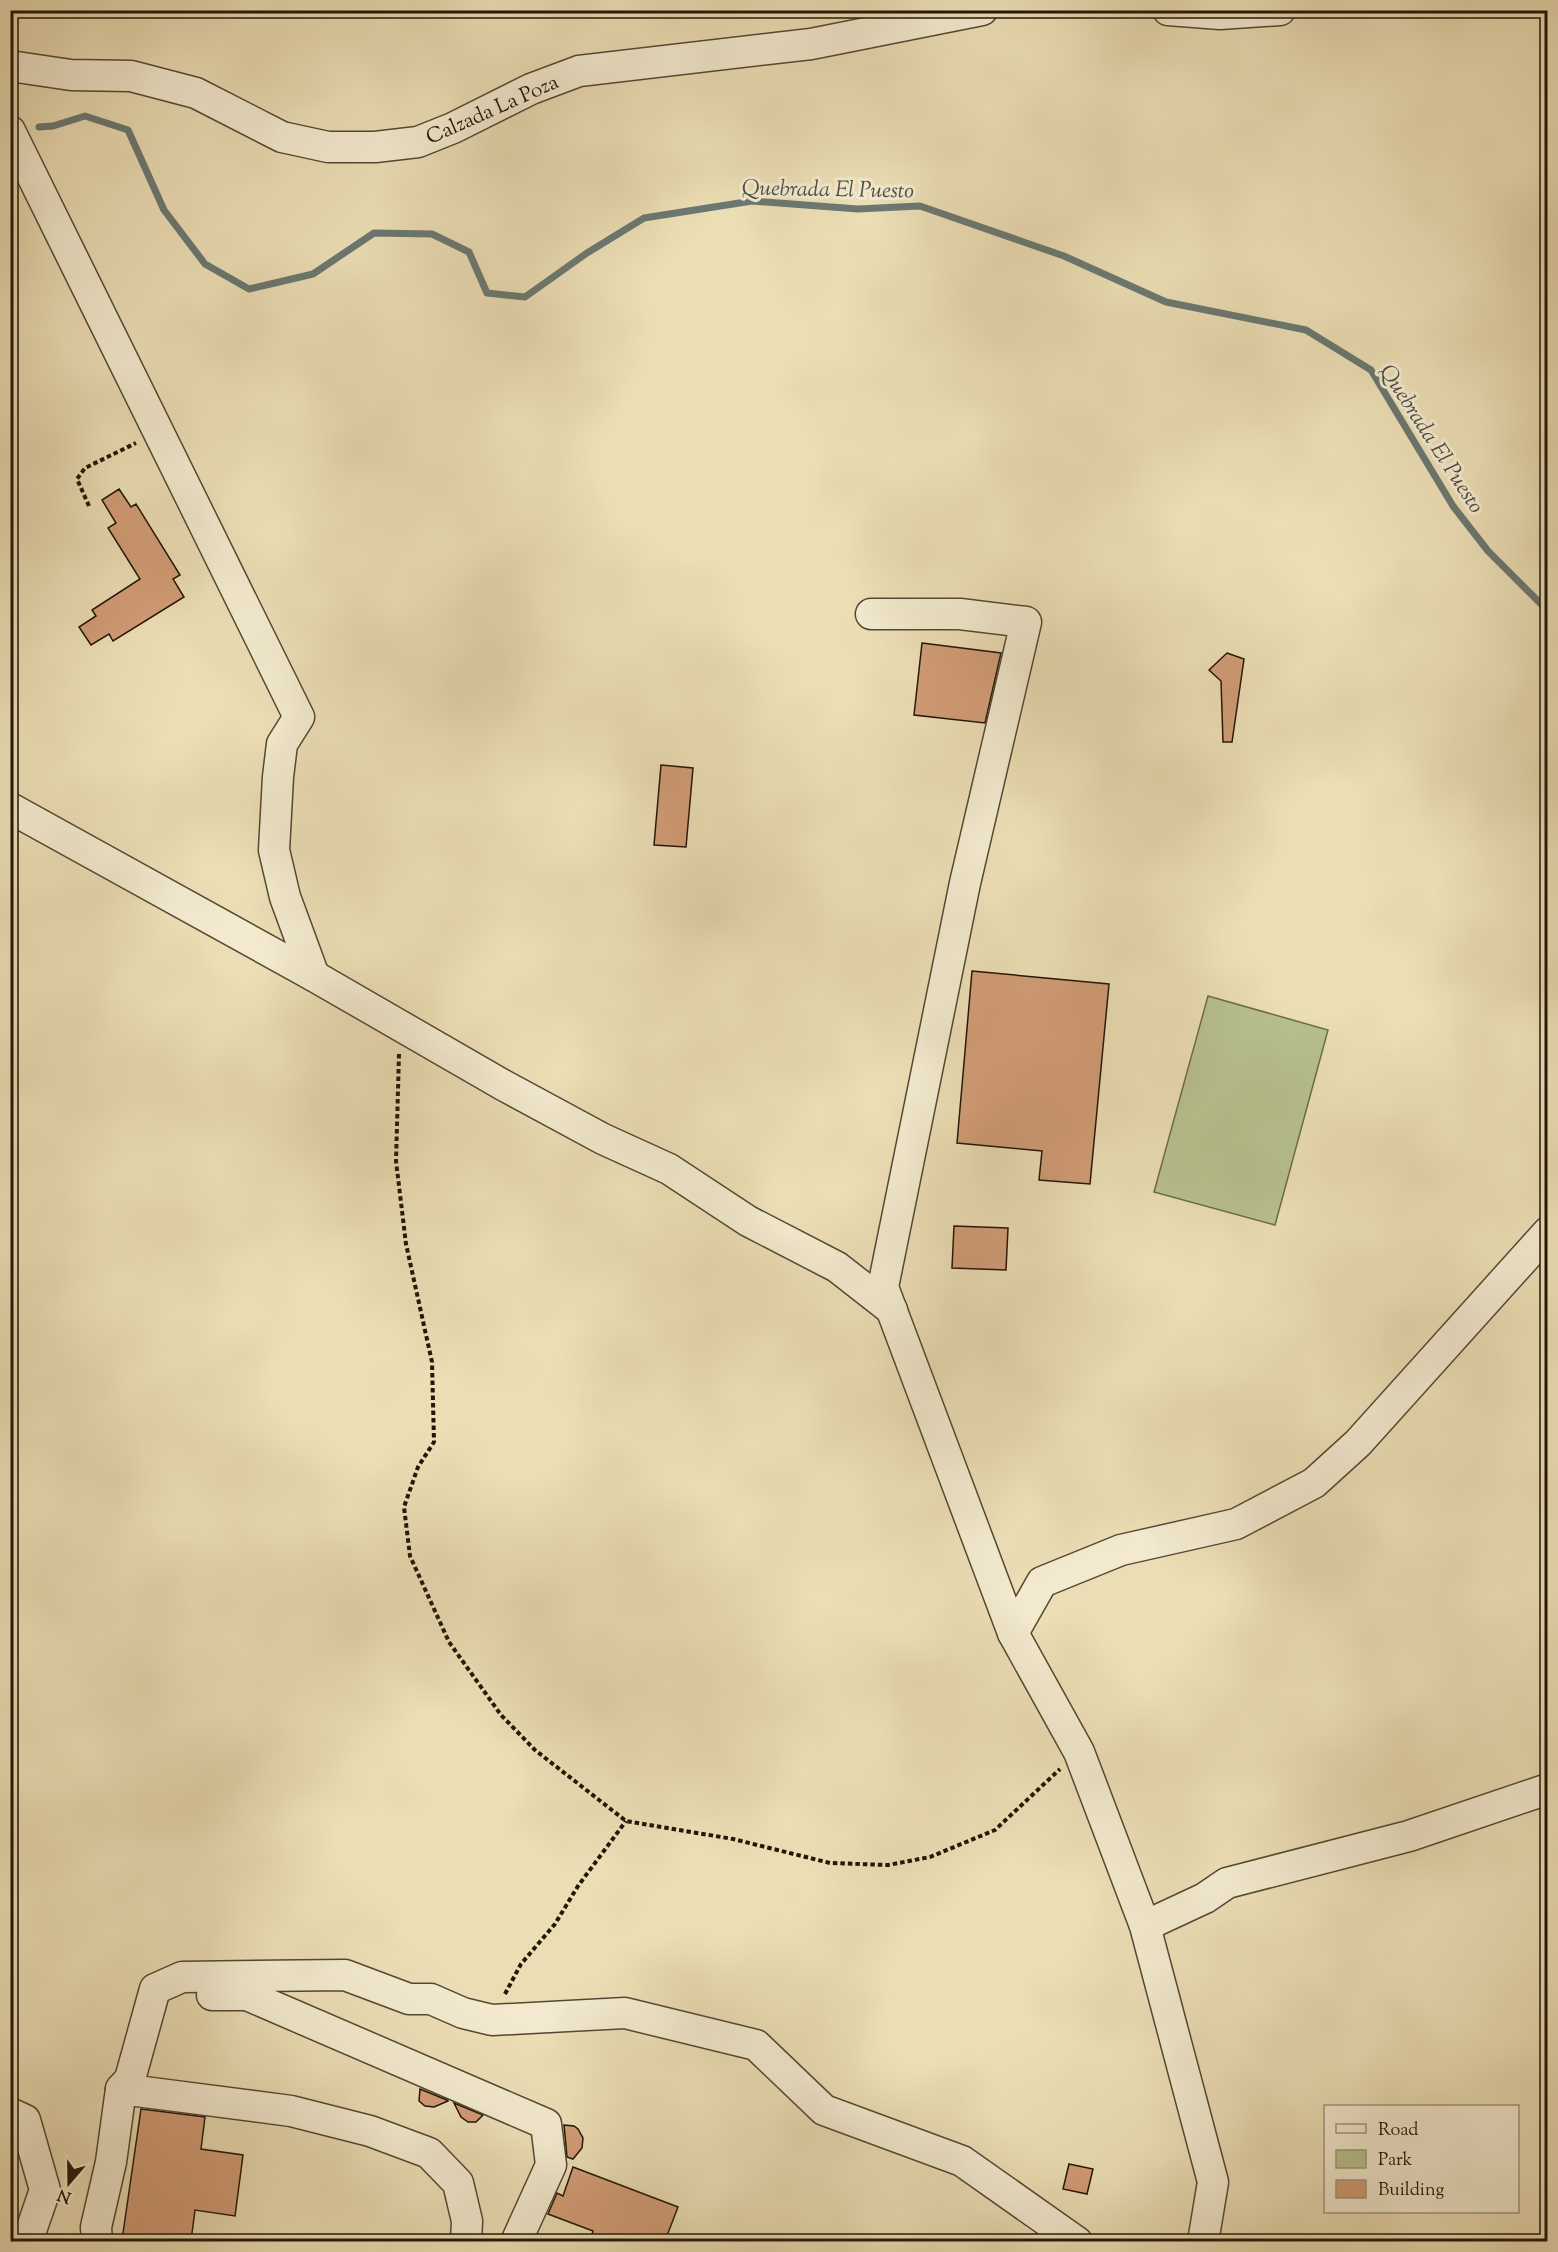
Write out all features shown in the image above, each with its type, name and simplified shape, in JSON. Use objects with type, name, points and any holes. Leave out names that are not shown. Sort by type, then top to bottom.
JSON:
[{"type":"street","name":"Calzada La Poza","points":[[10,66],[71,75],[131,76],[196,93],[282,137],[328,147],[375,147],[418,142],[453,128],[531,89],[579,71],[811,44],[982,10]]},
{"type":"street","points":[[1168,10],[1220,14],[1280,10]]},
{"type":"street","points":[[10,131],[299,717],[282,744],[274,850],[285,897],[314,976]]},
{"type":"street","points":[[872,614],[960,614],[1026,622],[965,883],[883,1287],[1013,1633],[1079,1752],[1145,1926],[1213,2182],[1203,2241]]},
{"type":"street","points":[[10,808],[603,1139],[669,1169],[748,1221],[837,1267],[892,1310]]},
{"type":"street","points":[[1013,1633],[1042,1582],[1121,1550],[1236,1524],[1314,1483],[1358,1443],[1548,1232]]},
{"type":"street","points":[[1145,1926],[1205,1898],[1227,1883],[1409,1836],[1548,1789]]},
{"type":"street","points":[[98,2241],[96,2227],[111,2162],[122,2089],[130,2079],[155,1989],[182,1977],[345,1975],[409,1999],[431,1999],[463,2013],[492,2020],[625,2013],[756,2045],[824,2110],[962,2161],[1077,2241]]},
{"type":"street","points":[[152,1999],[247,1995],[546,2124],[551,2165],[516,2241]]},
{"type":"street","points":[[122,2089],[291,2111],[370,2131],[429,2153],[458,2182],[467,2221],[466,2241]]},
{"type":"street","points":[[10,2113],[25,2120],[45,2190],[27,2241]]},
{"type":"path","points":[[89,506],[76,479],[85,468],[159,432]]},
{"type":"path","points":[[400,1026],[396,1161],[406,1244],[432,1362],[434,1430],[434,1442],[418,1467],[404,1507],[410,1556],[449,1642],[501,1715],[535,1750],[626,1821],[733,1839],[830,1863],[888,1865],[930,1857],[995,1830],[1079,1752]]},
{"type":"path","points":[[492,2020],[520,1964],[555,1924],[578,1886],[626,1821]]},
{"type":"green space","points":[[1208,996],[1328,1030],[1275,1225],[1154,1192]]},
{"type":"building","points":[[119,489],[131,507],[136,504],[180,575],[173,579],[184,597],[113,641],[109,634],[91,645],[79,627],[96,616],[92,610],[140,579],[108,528],[116,523],[102,500]]},
{"type":"building","points":[[922,643],[1001,653],[985,723],[914,715]]},
{"type":"building","points":[[1227,653],[1244,659],[1232,742],[1223,742],[1221,681],[1209,670]]},
{"type":"building","points":[[661,765],[693,768],[686,847],[654,845]]},
{"type":"building","points":[[972,971],[1109,984],[1090,1184],[1039,1180],[1042,1151],[957,1143]]},
{"type":"building","points":[[954,1226],[1008,1228],[1006,1270],[952,1268]]},
{"type":"building","points":[[420,2089],[448,2101],[434,2107],[425,2106],[419,2101]]},
{"type":"building","points":[[454,2103],[483,2115],[476,2122],[468,2122],[461,2117]]},
{"type":"building","points":[[141,2109],[205,2117],[201,2149],[243,2155],[235,2216],[195,2210],[191,2241],[122,2240]]},
{"type":"building","points":[[564,2125],[574,2126],[583,2138],[582,2148],[573,2159],[567,2157]]},
{"type":"building","points":[[1069,2164],[1093,2169],[1087,2194],[1063,2189]]},
{"type":"building","points":[[573,2167],[678,2207],[665,2241],[590,2241],[593,2231],[548,2214],[557,2193],[563,2196]]},
{"type":"waterway","name":"Quebrada El Puesto","points":[[39,127],[53,126],[85,116],[128,130],[164,210],[205,264],[249,289],[313,274],[374,233],[432,234],[469,252],[487,293],[525,297],[587,253],[644,218],[752,201],[858,209],[920,206],[1064,256],[1166,302],[1306,330],[1371,370],[1453,506],[1488,551],[1548,611]]}]
